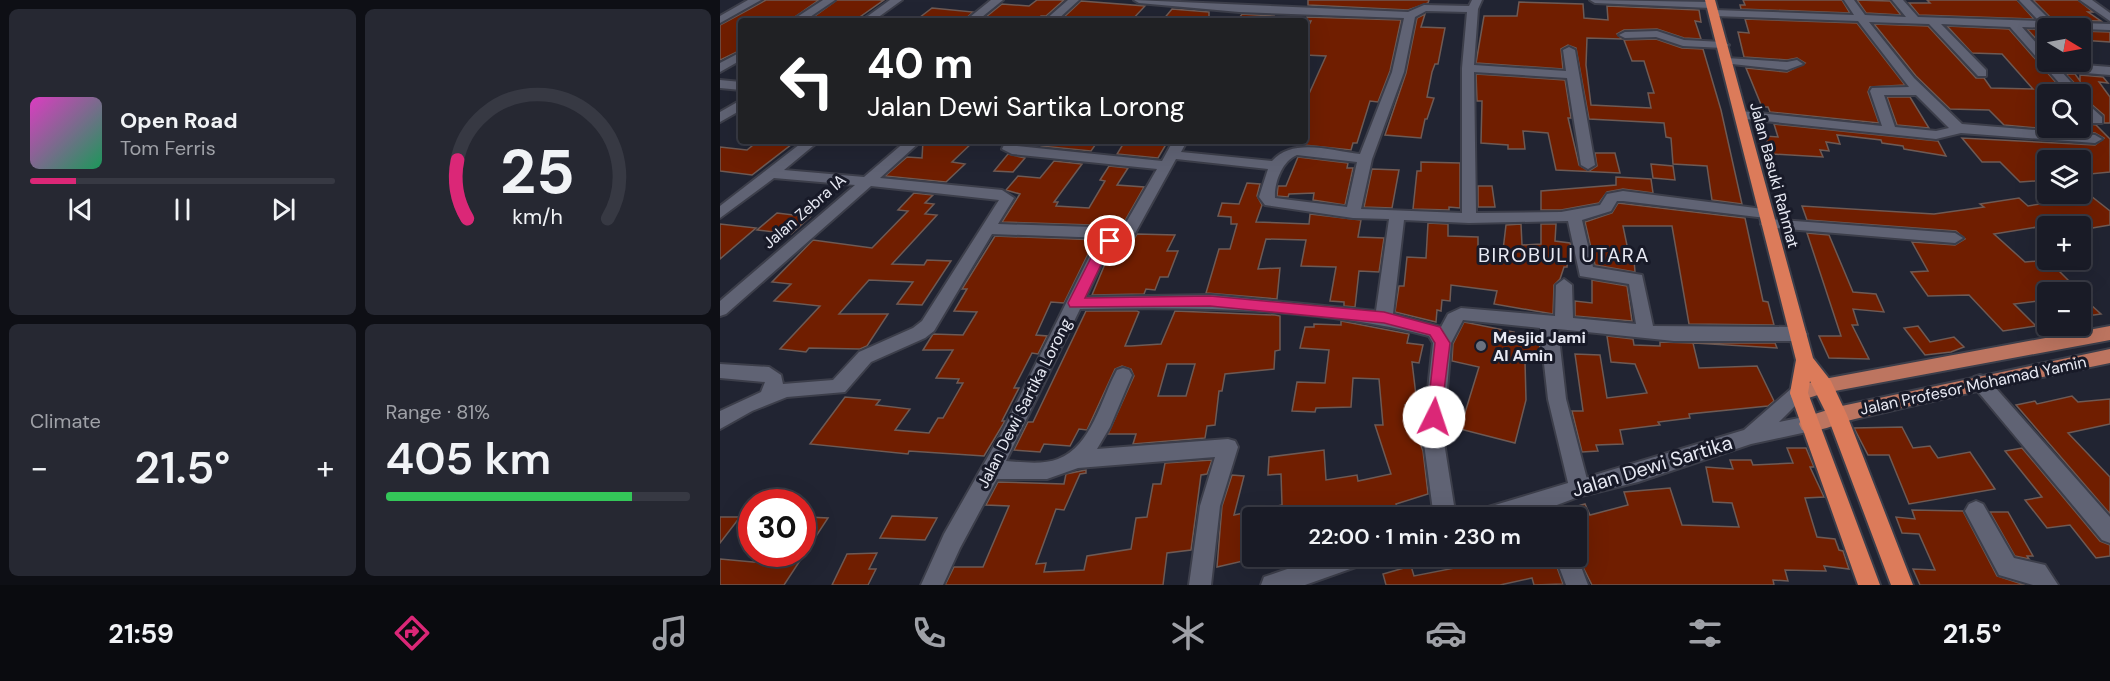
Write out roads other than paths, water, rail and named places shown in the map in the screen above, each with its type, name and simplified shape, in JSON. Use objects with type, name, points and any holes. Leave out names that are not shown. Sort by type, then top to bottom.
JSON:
[{"type":"highway","name":"Jalan Basuki Rahmat","points":[[1712,6],[1805,360]]},
{"type":"highway","points":[[1805,360],[1824,386],[1837,415],[1902,585]]},
{"type":"highway","points":[[1805,360],[1799,393],[1869,585]]},
{"type":"main road","name":"Jalan Profesor Mohamad Yamin","points":[[1799,393],[1824,386],[2110,333]]},
{"type":"main road","name":"Jalan Profesor Mohamad Yamin","points":[[1809,424],[1837,415],[1980,382],[2110,356]]},
{"type":"street","points":[[720,20],[756,0]]},
{"type":"street","points":[[801,18],[830,0]]},
{"type":"street","points":[[870,18],[897,0]]},
{"type":"street","points":[[974,18],[998,0]]},
{"type":"street","points":[[1053,18],[1074,0]]},
{"type":"street","points":[[1139,0],[1239,9],[1410,15],[1424,8],[1475,5],[1468,68],[1469,218]]},
{"type":"street","points":[[1595,0],[1712,6],[1862,20],[2037,26]]},
{"type":"street","points":[[1849,0],[1862,20],[1921,91],[1950,123],[1960,129]]},
{"type":"street","points":[[1897,0],[1917,22]]},
{"type":"street","points":[[2024,0],[2042,18]]},
{"type":"street","points":[[2085,0],[2110,18]]},
{"type":"street","points":[[1234,18],[1239,9]]},
{"type":"street","points":[[1353,213],[1365,159],[1398,72],[1410,15]]},
{"type":"street","points":[[1934,23],[1982,73]]},
{"type":"street","points":[[2014,25],[2037,51]]},
{"type":"street","points":[[2091,27],[2110,27]]},
{"type":"street","points":[[1625,35],[1657,34],[1683,43],[1723,45]]},
{"type":"street","points":[[1569,50],[1588,165]]},
{"type":"street","points":[[720,68],[738,57]]},
{"type":"street","points":[[1727,61],[1787,66],[1797,64]]},
{"type":"street","points":[[1468,68],[1572,75]]},
{"type":"street","points":[[2091,70],[2110,71]]},
{"type":"street","points":[[2055,72],[2066,84]]},
{"type":"street","points":[[720,84],[738,86]]},
{"type":"street","points":[[1890,130],[1876,91],[1921,91]]},
{"type":"street","points":[[720,118],[738,106]]},
{"type":"street","points":[[2091,113],[2097,120]]},
{"type":"street","points":[[1741,116],[1943,134],[1960,129],[2095,139]]},
{"type":"street","points":[[720,213],[808,144]]},
{"type":"street","name":"Jalan Zebra IA","points":[[722,306],[910,144]]},
{"type":"street","points":[[1012,144],[1010,149],[1012,150],[1174,154],[1276,166]]},
{"type":"street","points":[[1365,159],[1296,152],[1285,155],[1276,166],[1267,201],[1353,213],[1469,218],[1574,215],[1602,211],[1612,197],[1623,196],[1768,219],[1955,238]]},
{"type":"street","points":[[988,229],[1128,234],[1174,154]]},
{"type":"street","points":[[720,421],[786,390],[838,387],[865,357],[919,333],[938,313],[1007,198],[997,193],[771,173]]},
{"type":"street","points":[[1574,215],[1586,272],[1635,278],[1646,332]]},
{"type":"street","points":[[1384,318],[1397,216]]},
{"type":"street","name":"Jalan Dewi Sartika Lorong","points":[[932,585],[1102,247],[1128,234]]},
{"type":"street","points":[[1564,285],[1556,323],[1557,399],[1579,487]]},
{"type":"street","points":[[1075,303],[1210,301],[1384,318],[1435,331],[1443,343]]},
{"type":"street","points":[[1443,507],[1433,436],[1443,343],[1454,318],[1461,314],[1646,332],[1798,334]]},
{"type":"street","points":[[720,371],[769,374],[775,380],[769,396]]},
{"type":"street","points":[[991,470],[1053,468],[1085,452],[1095,436],[1123,375]]},
{"type":"street","points":[[1980,382],[2110,533]]},
{"type":"street","points":[[1750,436],[1799,393]]},
{"type":"street","name":"Jalan Dewi Sartika","points":[[1551,507],[1579,487],[1638,473],[1750,436],[1809,424]]},
{"type":"street","points":[[1073,460],[1228,447],[1210,506],[1200,585]]},
{"type":"street","points":[[1977,511],[2007,567],[2037,573],[2047,585]]},
{"type":"street","points":[[1272,585],[1326,567]]},
{"type":"street","points":[[1570,567],[1577,585]]},
{"type":"place","name":"Mesjid Jami Al Amin","points":[[1481,346]]},
{"type":"district","name":"BIROBULI UTARA","points":[[1564,255]]}]
